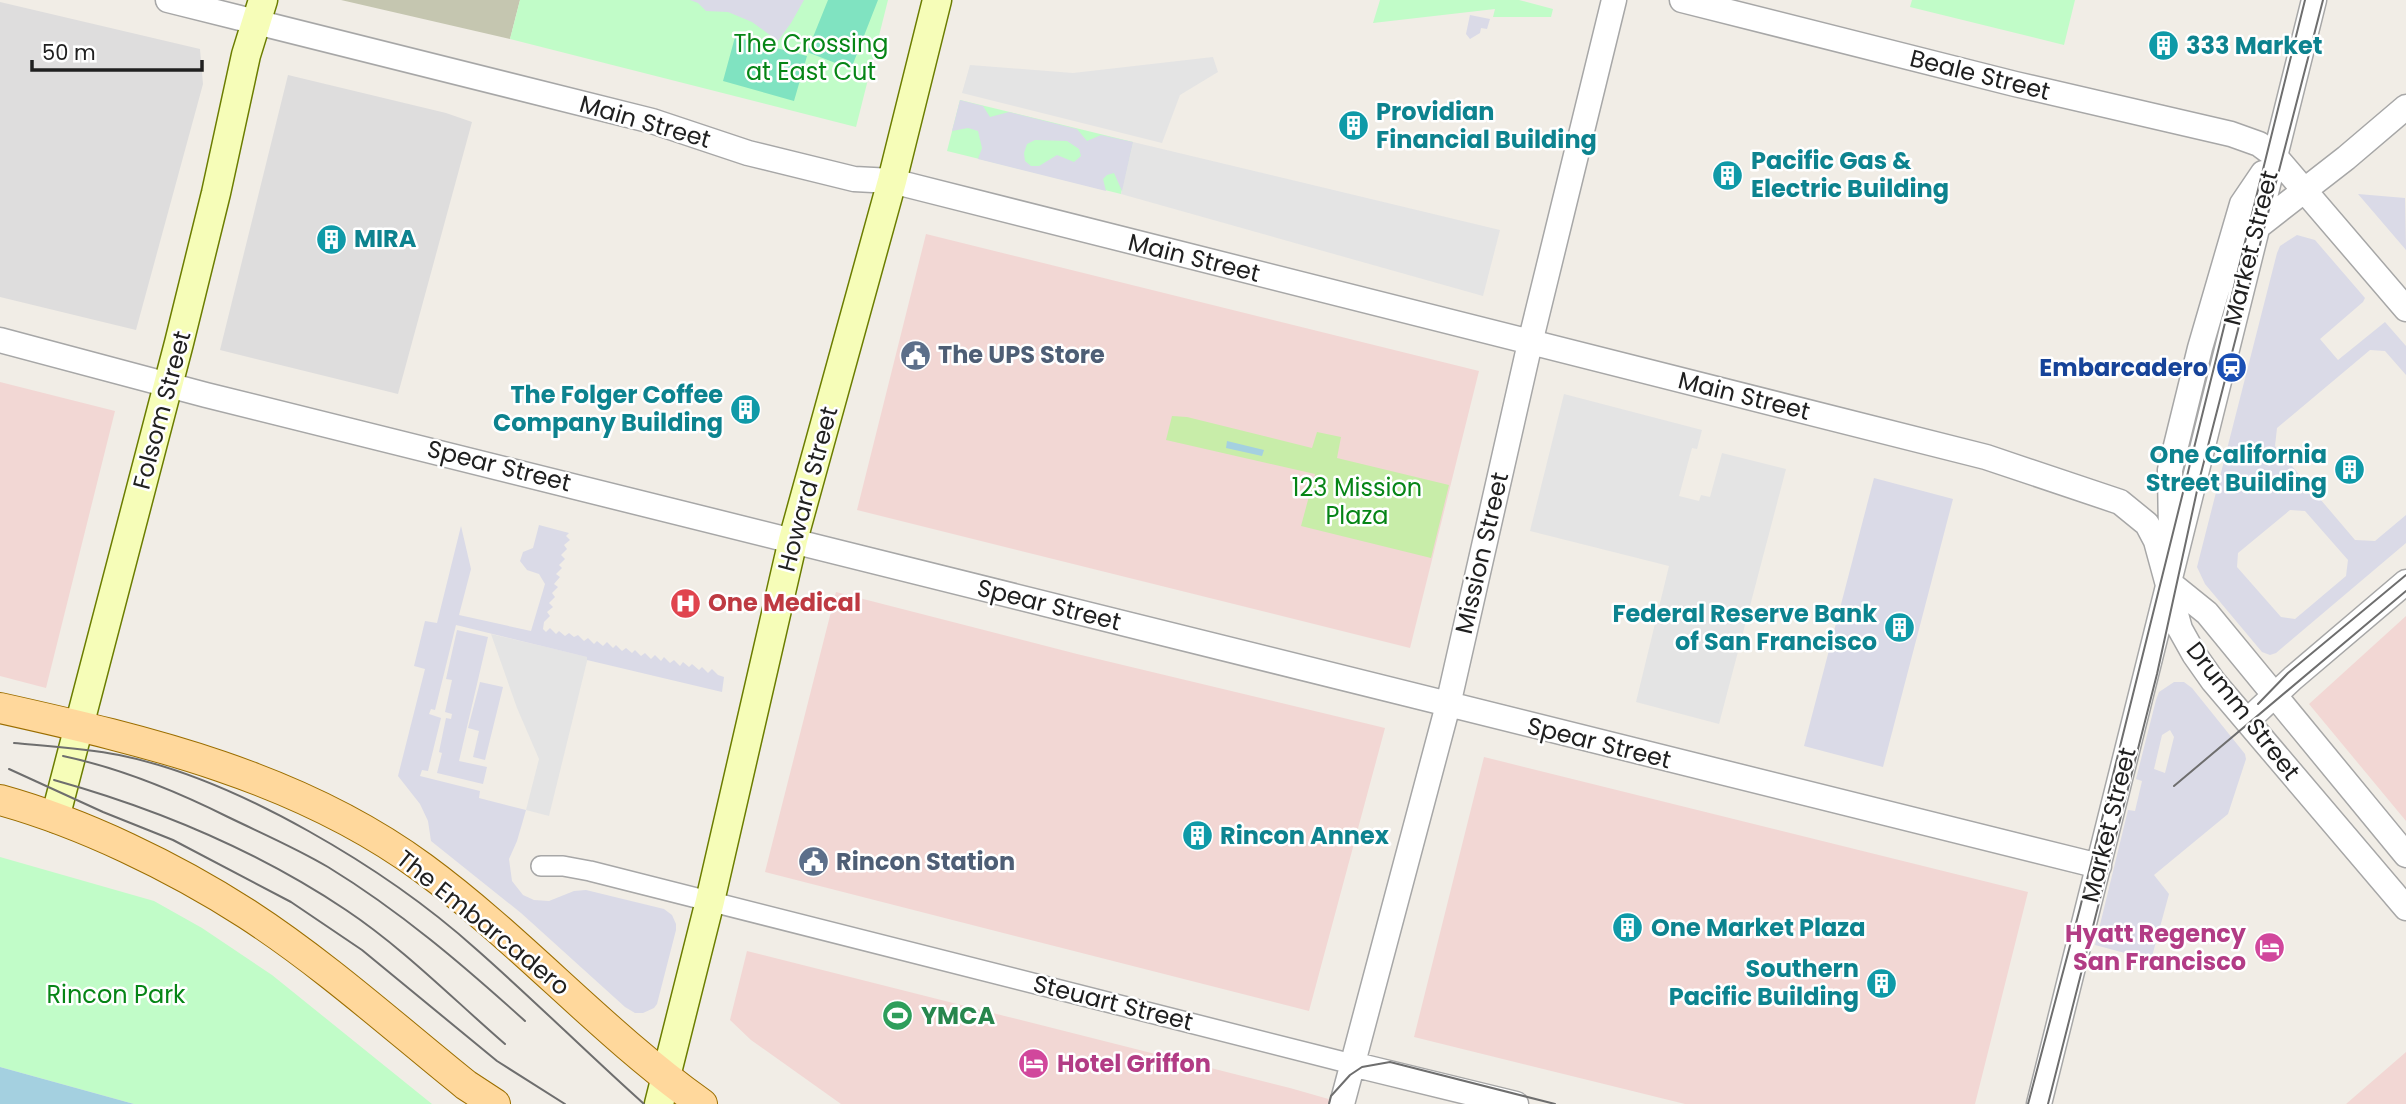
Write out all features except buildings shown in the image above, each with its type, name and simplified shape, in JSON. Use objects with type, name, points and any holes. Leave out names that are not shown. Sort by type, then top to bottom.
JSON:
[{"type":"main road","name":"Howard Street","points":[[662,1091],[710,901],[793,540],[892,181],[937,0]]},
{"type":"main road","name":"Folsom Street","points":[[55,818],[168,384],[259,11]]},
{"type":"main road","name":"The Embarcadero","points":[[0,708],[144,743],[234,770],[278,787],[365,831],[422,867],[498,929],[662,1091],[702,1104]]},
{"type":"main road","points":[[0,800],[55,818],[147,858],[248,915],[299,951],[466,1085],[495,1104]]},
{"type":"street","name":"Main Street","points":[[168,0],[259,11],[652,121],[748,153],[855,179],[892,181],[1986,457],[2120,502],[2147,524],[2156,541],[2169,587]]},
{"type":"street","name":"Mission Street","points":[[1342,1104],[1448,705],[1530,343],[1614,0]]},
{"type":"street","name":"Beale Street","points":[[1682,0],[2015,84],[2231,134],[2259,144],[2274,155]]},
{"type":"street","name":"Market Street","points":[[2039,1104],[2314,0]]},
{"type":"street","points":[[2256,228],[2406,107]]},
{"type":"street","name":"Market Street","points":[[2169,587],[2170,470],[2200,348],[2242,204],[2274,155]]},
{"type":"street","points":[[2274,155],[2406,309]]},
{"type":"street","name":"Spear Street","points":[[0,340],[2099,866]]},
{"type":"street","points":[[2247,721],[2406,582]]},
{"type":"street","name":"Drumm Street","points":[[2406,855],[2207,613],[2176,588],[2169,587],[2180,629],[2213,681],[2406,908]]},
{"type":"street","name":"Steuart Street","points":[[541,866],[563,866],[590,871],[1516,1104]]},
{"type":"shaded area","points":[[341,0],[520,0],[510,39]]},
{"type":"shaded area","points":[[690,0],[804,0],[778,41],[752,22],[728,12],[706,11]]},
{"type":"shaded area","points":[[0,2],[200,49],[203,84],[136,330],[0,297]]},
{"type":"shaded area","points":[[1470,15],[1490,19],[1487,29],[1481,28],[1480,33],[1470,39],[1466,34]]},
{"type":"shaded area","points":[[1213,57],[1218,72],[1180,95],[1162,143],[962,93],[970,65],[1073,73]]},
{"type":"shaded area","name":"MIRA","points":[[288,75],[446,113],[472,122],[398,394],[220,350]]},
{"type":"shaded area","points":[[960,100],[983,106],[990,117],[1009,112],[1077,129],[1087,141],[1101,135],[1133,142],[1122,191],[1114,173],[1103,179],[1106,191],[978,159],[982,148],[978,131],[968,128],[952,131]],"holes":[[[1035,140],[1067,141],[1079,149],[1081,156],[1074,162],[1057,155],[1039,166],[1031,166],[1025,161],[1027,144]]]},
{"type":"shaded area","points":[[1133,142],[1500,230],[1483,296],[1121,194]]},
{"type":"shaded area","points":[[2358,194],[2405,198],[2406,250]]},
{"type":"shaded area","points":[[926,234],[1479,371],[1410,648],[857,510]]},
{"type":"shaded area","points":[[2297,235],[2315,240],[2365,298],[2320,339],[2338,360],[2385,322],[2406,346],[2406,375],[2385,351],[2370,350],[2277,428],[2275,446],[2355,540],[2375,541],[2406,515],[2406,543],[2276,653],[2270,655],[2262,652],[2205,584],[2197,567],[2280,246]],"holes":[[[2290,510],[2305,511],[2348,560],[2346,576],[2295,619],[2281,617],[2237,567],[2238,553]]]},
{"type":"shaded area","points":[[0,382],[115,411],[46,688],[0,676]]},
{"type":"shaded area","points":[[1564,394],[1702,430],[1697,449],[1692,448],[1679,496],[1699,501],[1701,495],[1710,497],[1722,453],[1786,469],[1719,724],[1636,702],[1669,566],[1530,531]]},
{"type":"shaded area","points":[[1874,478],[1953,499],[1883,767],[1804,746]]},
{"type":"shaded area","points":[[539,525],[569,533],[566,536],[570,540],[564,545],[567,549],[561,555],[565,559],[556,574],[560,577],[554,584],[558,587],[552,593],[555,597],[549,603],[553,607],[547,612],[550,616],[544,622],[543,629],[546,632],[550,628],[556,634],[559,631],[565,636],[569,633],[574,637],[578,635],[584,641],[588,638],[594,644],[597,641],[603,646],[607,642],[622,651],[626,648],[632,653],[635,650],[641,656],[645,653],[651,659],[655,655],[661,661],[664,657],[670,663],[674,660],[680,666],[683,662],[689,667],[692,664],[699,670],[702,667],[708,673],[712,669],[724,677],[722,692],[456,625],[435,710],[431,709],[429,714],[441,718],[428,771],[422,770],[420,776],[480,791],[479,798],[526,810],[509,859],[512,881],[523,895],[534,900],[549,901],[574,891],[586,890],[664,909],[672,915],[676,930],[657,1004],[643,1013],[635,1013],[625,1007],[521,913],[431,841],[428,821],[420,804],[398,776],[425,669],[414,666],[425,621],[437,623],[461,526],[471,569],[459,615],[531,631],[545,584],[539,574],[527,570],[520,561],[523,552],[533,548]]},
{"type":"shaded area","points":[[836,592],[1077,654],[1385,728],[1309,1011],[765,872]]},
{"type":"shaded area","points":[[2406,616],[2406,821],[2309,704]]},
{"type":"shaded area","points":[[457,630],[488,637],[459,761],[487,767],[483,784],[437,773],[446,718],[451,719],[452,714],[445,712],[452,680],[446,679]]},
{"type":"shaded area","points":[[491,634],[588,657],[549,816],[526,810],[539,759],[517,708]]},
{"type":"shaded area","points":[[480,682],[503,687],[485,760],[473,757],[479,731],[468,728]]},
{"type":"shaded area","points":[[2174,682],[2184,682],[2192,688],[2245,754],[2246,759],[2228,814],[2154,875],[2169,894],[2151,960],[2095,945],[2128,810],[2135,811],[2142,781],[2136,779],[2159,692]],"holes":[[[2170,730],[2174,737],[2165,773],[2154,769],[2162,735]]]},
{"type":"shaded area","name":"One Market Plaza","points":[[1484,757],[2028,892],[1975,1104],[1685,1104],[1414,1037]]},
{"type":"shaded area","points":[[747,951],[1346,1104],[841,1104],[751,1040],[730,1020]]},
{"type":"shaded area","points":[[2406,1052],[2406,1104],[2346,1104]]},
{"type":"green space","name":"The Crossing at East Cut","points":[[520,0],[888,0],[856,127],[510,39]]},
{"type":"green space","points":[[828,0],[878,0],[851,69],[807,52]]},
{"type":"green space","points":[[1380,0],[1519,0],[1553,9],[1551,17],[1493,17],[1495,9],[1373,23]]},
{"type":"green space","points":[[1912,0],[2075,0],[2064,45],[1910,7]]},
{"type":"green space","points":[[735,37],[807,56],[794,101],[723,81]]},
{"type":"green space","points":[[960,100],[1133,142],[1121,194],[947,151]]},
{"type":"green space","name":"123 Mission Plaza","points":[[1172,416],[1187,417],[1312,448],[1317,432],[1341,437],[1337,458],[1449,485],[1431,558],[1301,526],[1315,474],[1166,440]]},
{"type":"green space","name":"Rincon Park","points":[[0,857],[154,901],[202,928],[272,975],[432,1104],[134,1104],[0,1067]]},
{"type":"water","points":[[1227,441],[1264,450],[1262,456],[1226,448]]},
{"type":"water","points":[[0,1067],[134,1104],[0,1104]]},
{"type":"tram line","points":[[2028,1104],[2080,908],[2305,0]]},
{"type":"tram line","points":[[2048,1104],[2157,674],[2200,477],[2323,0]]},
{"type":"tram line","points":[[2258,704],[2288,673],[2406,575]]},
{"type":"tram line","points":[[2174,786],[2406,591]]},
{"type":"tram line","points":[[14,743],[119,755],[165,767],[212,784],[308,831],[399,888],[440,919],[644,1104]]},
{"type":"tram line","points":[[63,756],[106,767],[168,789],[304,853],[355,884],[430,940],[525,1021]]},
{"type":"tram line","points":[[9,769],[103,812],[173,840],[291,902],[362,950],[497,1061],[565,1104]]},
{"type":"tram line","points":[[54,780],[131,804],[205,833],[312,888],[388,941],[505,1044]]},
{"type":"tram line","points":[[1329,1104],[1331,1096],[1350,1075],[1362,1067],[1390,1062],[1555,1104]]},
{"type":"place","name":"333 Market","points":[[2163,46]]},
{"type":"place","name":"Providian Financial Building","points":[[1353,126]]},
{"type":"place","name":"Pacific Gas & Electric Building","points":[[1728,175]]},
{"type":"place","name":"MIRA","points":[[331,239]]},
{"type":"place","name":"The UPS Store","points":[[915,355]]},
{"type":"place","name":"Embarcadero","points":[[2231,368]]},
{"type":"place","name":"The Folger Coffee Company Building","points":[[746,409]]},
{"type":"place","name":"One California Street Building","points":[[2350,469]]},
{"type":"place","name":"One Medical","points":[[685,603]]},
{"type":"place","name":"Federal Reserve Bank of San Francisco","points":[[1900,628]]},
{"type":"place","name":"Rincon Annex","points":[[1197,836]]},
{"type":"place","name":"Rincon Station","points":[[813,862]]},
{"type":"place","name":"One Market Plaza","points":[[1628,928]]},
{"type":"place","name":"Hyatt Regency San Francisco","points":[[2269,948]]},
{"type":"place","name":"Southern Pacific Building","points":[[1882,983]]},
{"type":"place","name":"YMCA","points":[[898,1016]]},
{"type":"place","name":"Hotel Griffon","points":[[1034,1064]]}]
